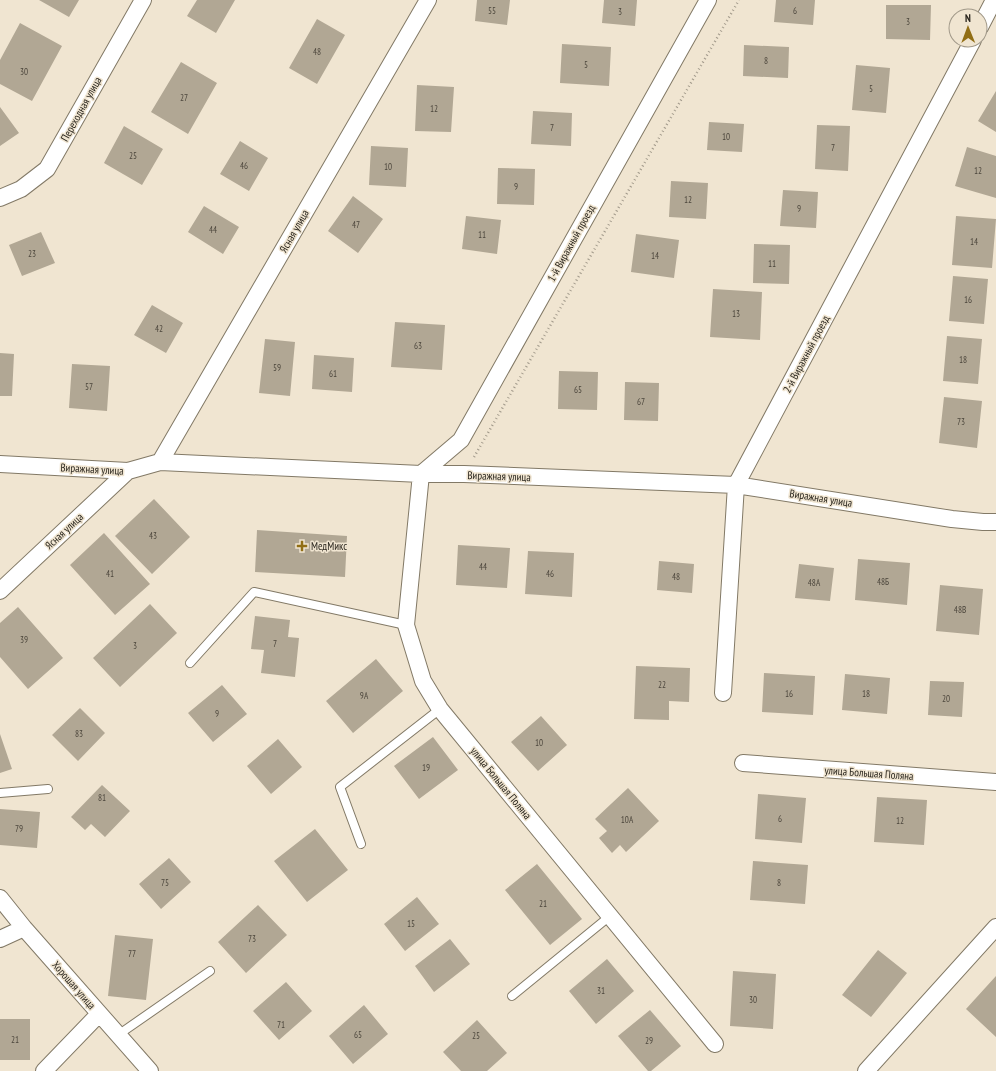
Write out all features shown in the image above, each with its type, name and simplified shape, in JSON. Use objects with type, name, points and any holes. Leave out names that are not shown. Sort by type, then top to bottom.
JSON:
[{"type":"street","name":"Переходная улица","points":[[0,198],[21,189],[47,169],[143,0]]},
{"type":"street","name":"Ясная улица","points":[[160,462],[428,0]]},
{"type":"street","name":"1-й Виражный проезд","points":[[421,474],[461,440],[708,0]]},
{"type":"street","points":[[988,12],[994,0]]},
{"type":"street","name":"2-й Виражный проезд","points":[[724,693],[736,485],[969,48]]},
{"type":"street","name":"Виражная улица","points":[[0,464],[128,471],[160,462],[421,474],[464,474],[736,485],[952,519],[996,522]]},
{"type":"street","name":"Ясная улица","points":[[0,591],[128,471]]},
{"type":"street","name":"улица Большая Поляна","points":[[421,474],[406,625],[423,681],[440,709],[715,1044]]},
{"type":"street","name":"улица Большая Поляна","points":[[743,763],[996,782]]},
{"type":"street","name":"Хорошая улица","points":[[0,898],[24,928],[150,1071]]},
{"type":"street","points":[[866,1071],[996,927]]},
{"type":"street","points":[[0,939],[24,928]]},
{"type":"street","points":[[44,1071],[99,1014]]},
{"type":"lane","points":[[190,663],[254,592],[406,625]]},
{"type":"lane","points":[[361,844],[340,788],[440,709]]},
{"type":"lane","points":[[0,793],[48,789]]},
{"type":"lane","points":[[512,996],[610,916]]},
{"type":"lane","points":[[118,1035],[210,971]]},
{"type":"path","points":[[464,474],[739,0]]},
{"type":"building","points":[[39,0],[79,0],[69,17]]},
{"type":"building","points":[[197,0],[235,0],[216,33],[187,16]]},
{"type":"building","points":[[477,0],[510,0],[507,25],[475,21]]},
{"type":"building","points":[[604,0],[637,0],[635,26],[602,23]]},
{"type":"building","points":[[776,0],[815,0],[813,25],[774,22]]},
{"type":"building","points":[[886,5],[931,5],[930,40],[886,39]]},
{"type":"building","points":[[317,19],[345,35],[317,84],[289,68]]},
{"type":"building","points":[[20,23],[62,46],[32,101],[0,84],[0,60]]},
{"type":"building","points":[[562,44],[611,47],[609,86],[560,83]]},
{"type":"building","points":[[744,45],[789,47],[788,78],[743,76]]},
{"type":"building","points":[[181,62],[217,83],[188,134],[151,112]]},
{"type":"building","points":[[856,65],[890,68],[886,113],[852,110]]},
{"type":"building","points":[[417,85],[454,87],[451,132],[415,131]]},
{"type":"building","points":[[996,91],[996,132],[978,121]]},
{"type":"building","points":[[0,107],[19,133],[0,146]]},
{"type":"building","points":[[533,111],[572,113],[571,146],[531,144]]},
{"type":"building","points":[[709,122],[744,124],[742,152],[707,150]]},
{"type":"building","points":[[817,125],[850,126],[848,171],[815,169]]},
{"type":"building","points":[[124,126],[163,149],[142,185],[104,163]]},
{"type":"building","points":[[240,141],[268,158],[249,191],[220,174]]},
{"type":"building","points":[[371,146],[408,148],[406,187],[369,185]]},
{"type":"building","points":[[967,147],[996,156],[996,198],[955,186]]},
{"type":"building","points":[[498,168],[535,169],[534,205],[497,204]]},
{"type":"building","points":[[671,181],[708,183],[706,219],[669,217]]},
{"type":"building","points":[[783,190],[818,192],[816,228],[780,226]]},
{"type":"building","points":[[353,196],[383,219],[358,253],[328,231]]},
{"type":"building","points":[[204,206],[239,227],[223,254],[188,232]]},
{"type":"building","points":[[466,216],[501,220],[497,254],[462,249]]},
{"type":"building","points":[[956,216],[996,219],[992,268],[952,265]]},
{"type":"building","points":[[41,232],[55,263],[22,276],[9,245]]},
{"type":"building","points":[[636,234],[679,240],[674,278],[631,272]]},
{"type":"building","points":[[754,244],[790,245],[789,284],[753,283]]},
{"type":"building","points":[[953,276],[988,279],[984,324],[949,321]]},
{"type":"building","points":[[713,289],[762,292],[760,340],[710,337]]},
{"type":"building","points":[[152,305],[183,323],[166,353],[134,335]]},
{"type":"building","points":[[395,322],[445,325],[442,370],[391,367]]},
{"type":"building","points":[[947,336],[982,339],[978,384],[943,381]]},
{"type":"building","points":[[265,339],[295,342],[290,396],[259,393]]},
{"type":"building","points":[[0,353],[14,354],[12,396],[0,396]]},
{"type":"building","points":[[314,355],[354,358],[352,392],[312,389]]},
{"type":"building","points":[[72,364],[110,366],[107,411],[69,408]]},
{"type":"building","points":[[559,371],[598,372],[597,410],[558,409]]},
{"type":"building","points":[[625,382],[659,383],[658,421],[624,420]]},
{"type":"building","points":[[944,397],[982,401],[977,448],[939,443]]},
{"type":"building","points":[[154,499],[190,537],[152,574],[115,536]]},
{"type":"building","points":[[257,530],[347,536],[345,577],[255,572]]},
{"type":"building","points":[[104,533],[150,584],[115,615],[70,565]]},
{"type":"building","points":[[458,545],[510,548],[507,588],[456,585]]},
{"type":"building","points":[[528,551],[574,553],[572,597],[525,594]]},
{"type":"building","points":[[858,559],[910,563],[907,605],[855,600]]},
{"type":"building","points":[[659,561],[694,564],[692,593],[657,590]]},
{"type":"building","points":[[799,564],[834,568],[830,601],[795,598]]},
{"type":"building","points":[[940,585],[983,589],[979,635],[936,631]]},
{"type":"building","points":[[150,604],[177,633],[120,687],[93,658]]},
{"type":"building","points":[[18,607],[63,658],[28,689],[0,657],[0,623]]},
{"type":"building","points":[[255,616],[290,620],[288,637],[299,638],[295,677],[261,673],[264,650],[251,649]]},
{"type":"building","points":[[376,659],[403,691],[353,733],[326,701]]},
{"type":"building","points":[[636,666],[690,668],[689,702],[669,701],[669,720],[634,719]]},
{"type":"building","points":[[764,673],[815,676],[813,715],[762,712]]},
{"type":"building","points":[[845,674],[890,678],[887,714],[842,710]]},
{"type":"building","points":[[930,681],[964,682],[962,717],[928,715]]},
{"type":"building","points":[[222,685],[247,714],[213,742],[188,713]]},
{"type":"building","points":[[80,708],[105,733],[78,761],[52,735]]},
{"type":"building","points":[[541,716],[567,745],[538,771],[511,742]]},
{"type":"building","points":[[0,734],[12,769],[0,773]]},
{"type":"building","points":[[433,737],[458,770],[419,799],[394,766]]},
{"type":"building","points":[[278,739],[302,767],[271,794],[247,766]]},
{"type":"building","points":[[102,785],[130,811],[105,837],[91,824],[85,830],[71,817]]},
{"type":"building","points":[[628,788],[659,821],[626,852],[620,845],[612,853],[599,838],[607,831],[595,819]]},
{"type":"building","points":[[758,794],[806,798],[802,843],[755,839]]},
{"type":"building","points":[[877,797],[927,800],[924,845],[874,842]]},
{"type":"building","points":[[0,809],[40,812],[37,848],[0,845]]},
{"type":"building","points":[[315,829],[348,870],[307,902],[274,861]]},
{"type":"building","points":[[169,858],[191,882],[161,909],[139,884]]},
{"type":"building","points":[[753,861],[808,865],[805,904],[750,900]]},
{"type":"building","points":[[537,864],[582,919],[550,945],[505,890]]},
{"type":"building","points":[[417,897],[439,924],[405,951],[384,924]]},
{"type":"building","points":[[258,905],[287,935],[246,973],[218,942]]},
{"type":"building","points":[[115,935],[153,939],[146,1000],[108,996]]},
{"type":"building","points":[[450,939],[470,964],[434,992],[415,966]]},
{"type":"building","points":[[878,950],[907,973],[871,1017],[842,995]]},
{"type":"building","points":[[607,959],[634,991],[596,1024],[569,991]]},
{"type":"building","points":[[733,971],[776,974],[773,1029],[730,1026]]},
{"type":"building","points":[[996,976],[996,1037],[966,1009]]},
{"type":"building","points":[[286,982],[312,1011],[279,1040],[253,1011]]},
{"type":"building","points":[[364,1005],[388,1034],[353,1064],[329,1036]]},
{"type":"building","points":[[650,1010],[681,1046],[651,1071],[648,1071],[618,1036]]},
{"type":"building","points":[[0,1019],[30,1019],[30,1060],[0,1060]]},
{"type":"building","points":[[477,1020],[507,1053],[487,1071],[461,1071],[443,1052]]},
{"type":"place","name":"МедМикс","points":[[302,546]]}]
